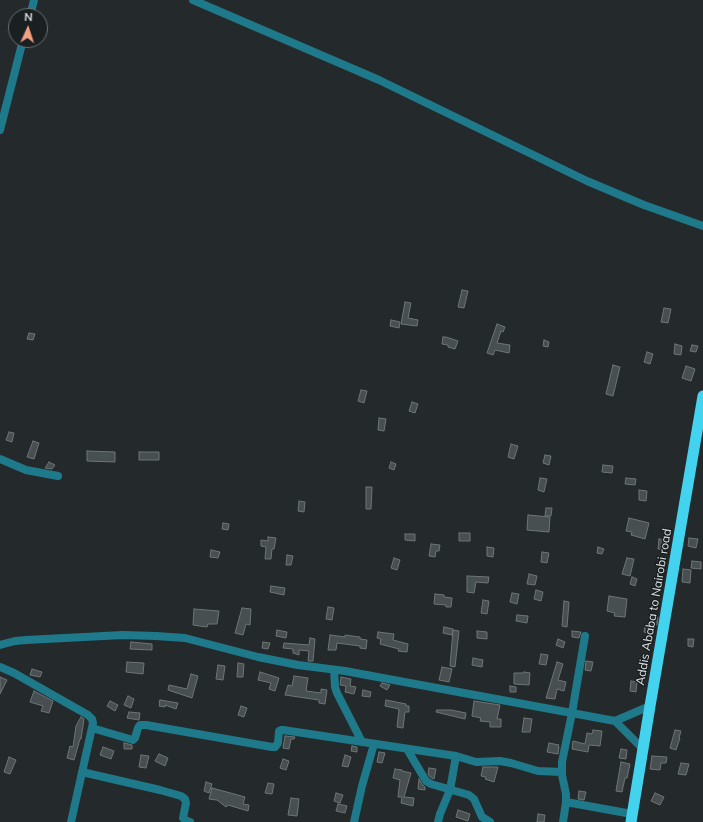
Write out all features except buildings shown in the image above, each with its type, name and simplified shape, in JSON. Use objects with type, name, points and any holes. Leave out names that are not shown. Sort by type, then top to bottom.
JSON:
[{"type":"highway","name":"Addis Ababa to Nairobi road","points":[[632,818],[703,396]]},
{"type":"street","points":[[193,0],[379,80],[586,181],[644,205],[703,226]]},
{"type":"street","points":[[0,130],[21,48]]},
{"type":"street","points":[[0,459],[26,470],[58,476]]},
{"type":"street","points":[[0,645],[26,640],[116,636],[185,638],[258,657],[298,665],[334,670],[614,721],[643,748]]},
{"type":"street","points":[[563,822],[566,802],[562,762],[585,636]]},
{"type":"street","points":[[0,667],[14,673],[88,715],[92,719],[92,728],[71,822]]},
{"type":"street","points":[[334,670],[335,687],[337,693],[362,742]]},
{"type":"street","points":[[614,721],[650,706]]},
{"type":"street","points":[[92,728],[133,740],[140,725],[146,725],[272,747],[275,747],[278,743],[280,731],[283,730],[456,756],[476,762],[500,761],[532,770],[562,772]]},
{"type":"street","points":[[354,822],[374,744]]},
{"type":"street","points":[[408,749],[426,781],[431,784],[469,795],[474,799],[482,817],[490,822]]},
{"type":"street","points":[[438,822],[450,790],[456,756]]},
{"type":"street","points":[[82,772],[181,796],[185,799],[186,803],[183,818],[184,820],[190,822]]},
{"type":"street","points":[[566,802],[632,818]]}]
